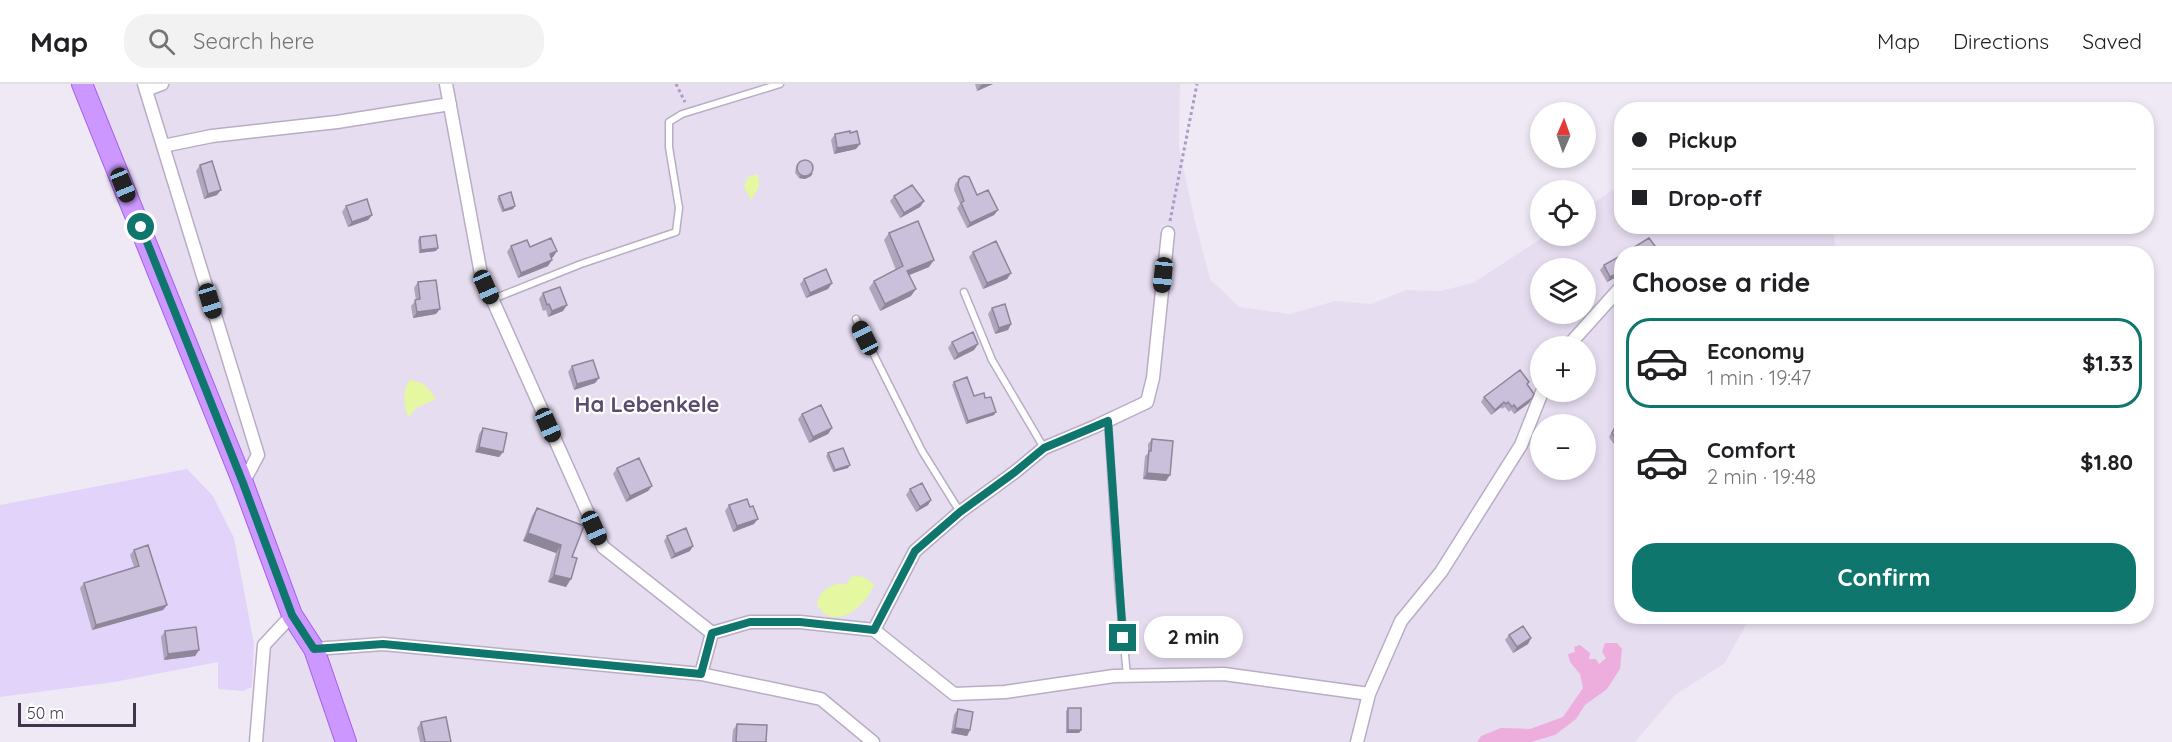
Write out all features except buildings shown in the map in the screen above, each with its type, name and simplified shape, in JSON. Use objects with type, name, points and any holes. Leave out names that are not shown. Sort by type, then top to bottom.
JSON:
[{"type":"main road","points":[[82,84],[243,483],[292,615],[314,649],[346,742]]},
{"type":"street","points":[[162,84],[145,87],[258,455],[243,483]]},
{"type":"street","points":[[446,84],[481,274],[603,548],[712,633]]},
{"type":"street","points":[[163,146],[212,136],[337,122],[450,104]]},
{"type":"street","points":[[874,630],[915,551],[960,512],[1044,448],[1147,402],[1153,378],[1168,233]]},
{"type":"street","points":[[1577,336],[1614,295]]},
{"type":"street","points":[[1357,742],[1369,694],[1401,621],[1440,572],[1521,445],[1538,402]]},
{"type":"street","points":[[255,742],[264,645],[292,615]]},
{"type":"street","points":[[712,633],[750,622],[800,622],[874,630],[954,694],[1005,692],[1127,676],[1224,675],[1369,694]]},
{"type":"street","points":[[701,674],[712,633]]},
{"type":"street","points":[[314,649],[383,644],[701,674],[820,699],[873,742]]},
{"type":"lane","points":[[492,300],[581,264],[676,232],[679,208],[669,147],[669,122],[691,111],[780,84]]},
{"type":"lane","points":[[964,291],[992,360],[1044,448]]},
{"type":"lane","points":[[856,319],[922,451],[960,512]]},
{"type":"lane","points":[[1108,421],[1118,580],[1127,676]]},
{"type":"path","points":[[676,84],[680,95],[691,111]]},
{"type":"path","points":[[1168,233],[1197,84]]},
{"type":"shaded area","points":[[88,84],[1180,84],[1179,148],[1210,279],[1239,307],[1290,314],[1335,301],[1371,304],[1406,290],[1440,291],[1473,283],[1530,246],[1596,246],[1596,201],[1614,189],[1614,234],[1834,234],[1835,246],[1614,246],[1614,624],[1746,624],[1725,663],[1675,695],[1635,742],[256,742],[264,645],[292,614]]},
{"type":"shaded area","points":[[756,174],[759,178],[759,187],[751,200],[744,187],[747,178]]},
{"type":"shaded area","points":[[410,380],[425,386],[436,399],[416,408],[408,418],[404,394]]},
{"type":"shaded area","points":[[187,469],[213,496],[234,538],[254,644],[252,687],[243,691],[218,689],[218,662],[114,682],[0,697],[0,505]]},
{"type":"shaded area","points":[[851,577],[864,577],[874,584],[864,601],[848,614],[840,617],[832,617],[824,613],[817,604],[824,591],[836,584],[847,584]]},
{"type":"shaded area","points":[[1605,643],[1617,643],[1622,649],[1620,669],[1607,689],[1585,705],[1576,719],[1555,735],[1531,742],[1477,742],[1481,736],[1501,728],[1530,729],[1563,717],[1583,688],[1580,674],[1570,662],[1568,654],[1575,652],[1574,647],[1580,645],[1590,653],[1589,659],[1596,659],[1599,664],[1606,658],[1602,652]]},
{"type":"district","name":"Ha Lebenkele","points":[[647,404]]},
{"type":"route","points":[[141,227],[243,483],[292,615],[314,649],[383,644],[701,674],[712,633],[750,622],[800,622],[874,630],[915,551],[960,512],[1044,448],[1108,421],[1123,638]]}]
